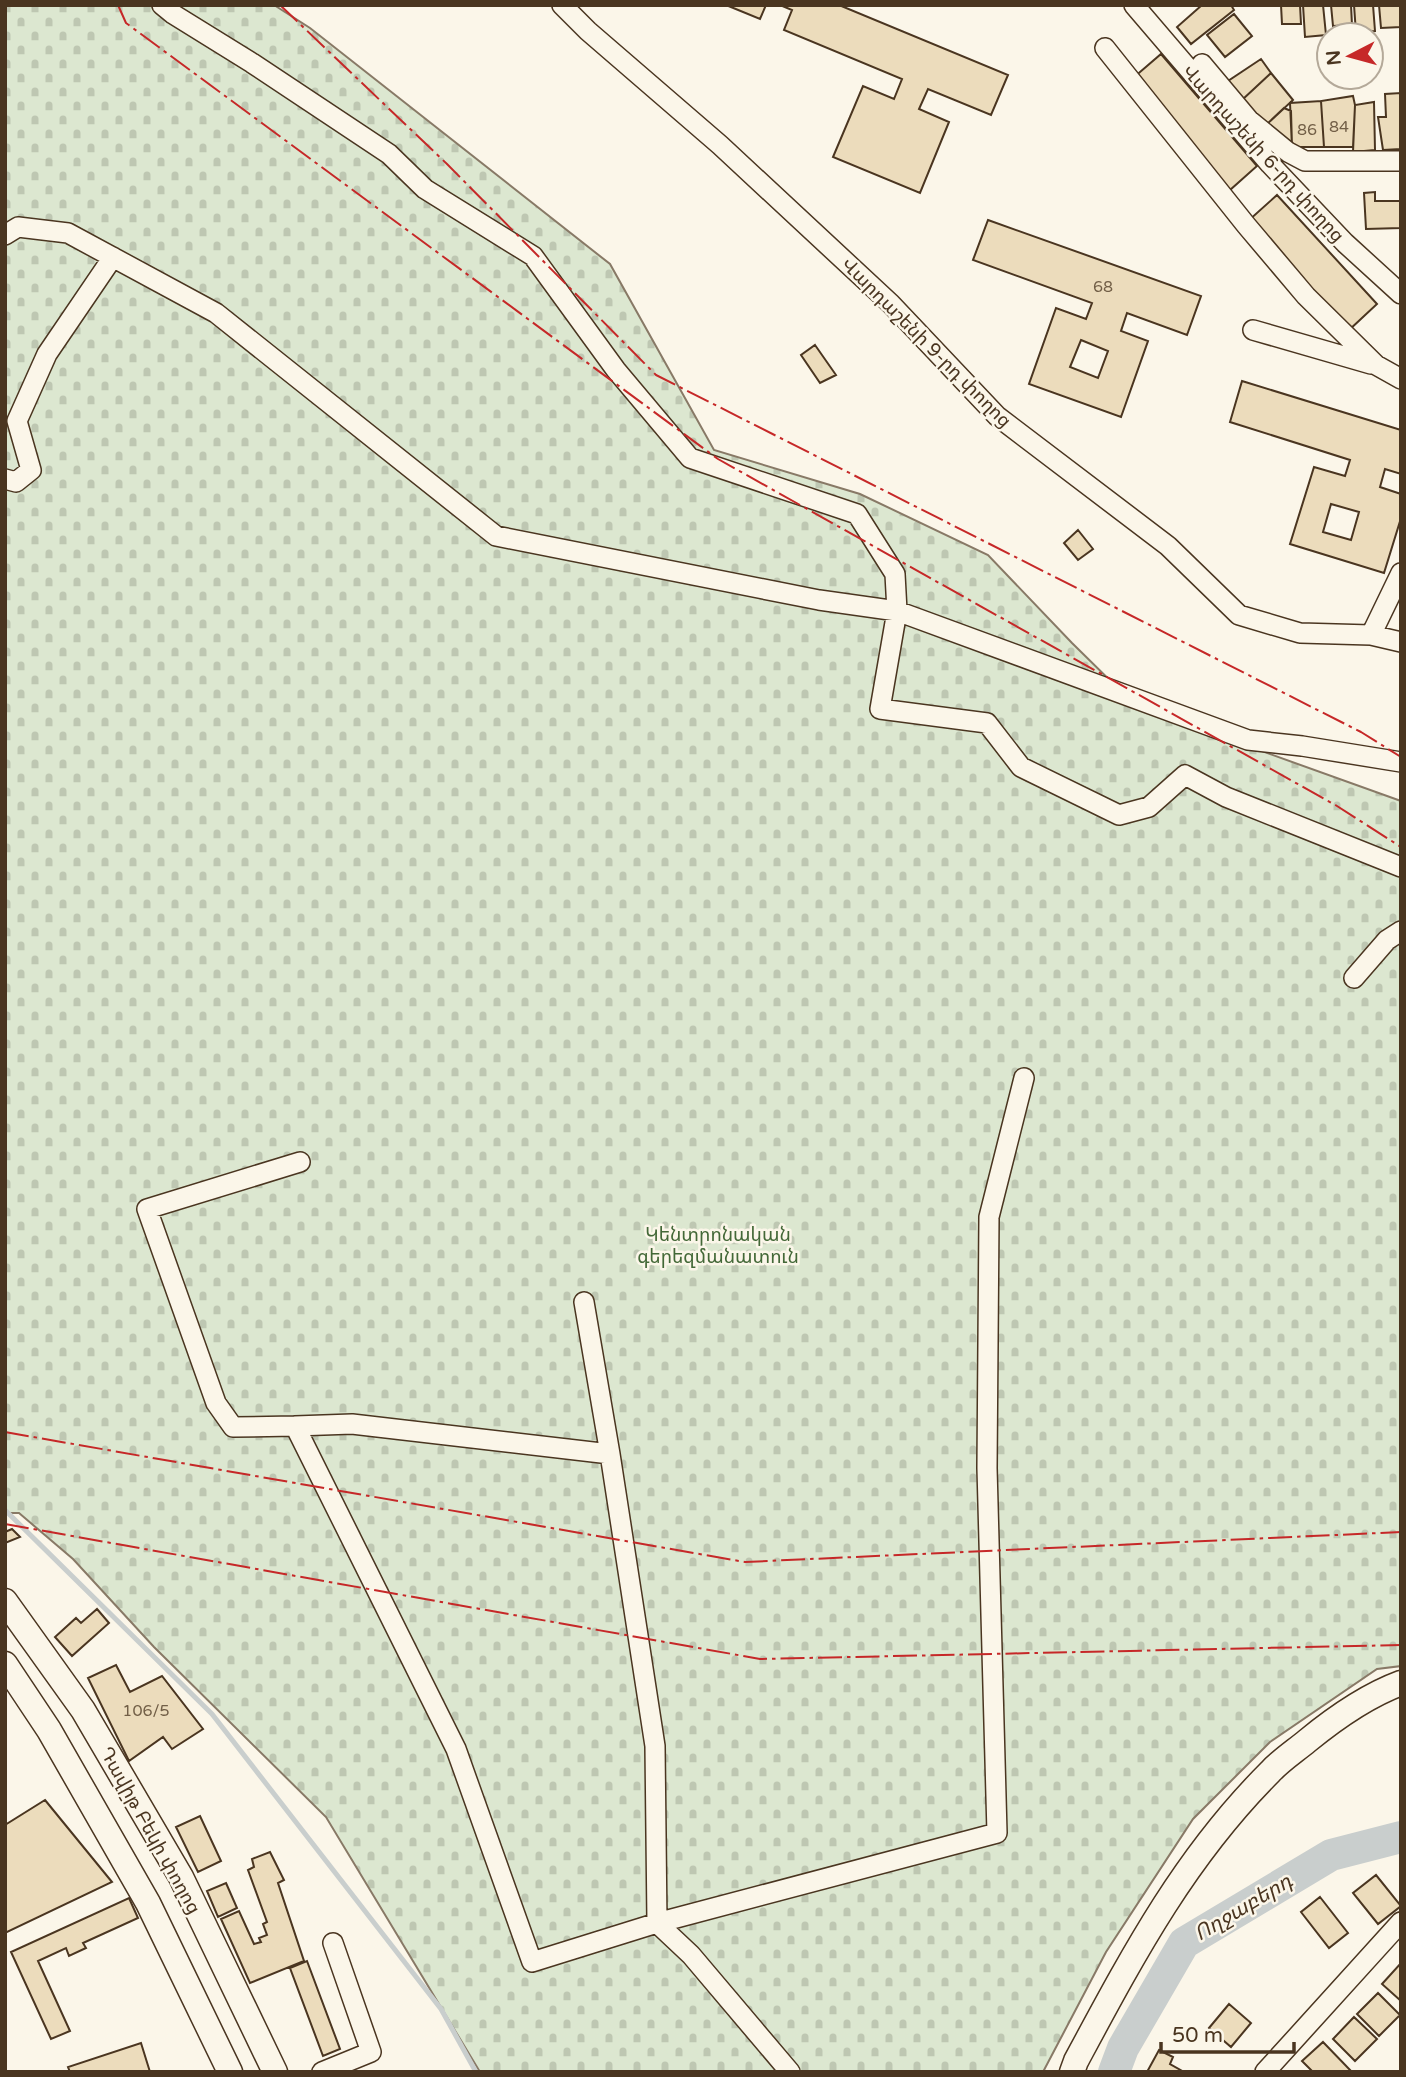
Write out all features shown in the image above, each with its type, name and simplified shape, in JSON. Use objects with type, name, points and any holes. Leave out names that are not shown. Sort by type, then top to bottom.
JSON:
[{"type":"main road","name":"Դավիթ Բեկի փողոց","points":[[5,1601],[83,1710],[181,1877],[275,2072]]},
{"type":"main road","name":"Դավիթ Բեկի փողոց","points":[[5,1664],[49,1730],[148,1903],[230,2072]]},
{"type":"main road","points":[[1072,2072],[1132,1956],[1164,1903],[1214,1833],[1272,1770],[1325,1726],[1377,1692],[1401,1683]]},
{"type":"street","points":[[162,5],[389,154],[425,189],[533,256],[616,370],[690,458],[857,514],[895,574],[897,611],[880,709],[987,723],[1021,767],[1119,815],[1149,807],[1185,775],[1226,797],[1401,867]]},
{"type":"street","name":"Վարդաշենի 9-րդ փողոց","points":[[562,5],[588,31],[720,145],[891,304],[997,416],[1168,546],[1238,615],[1300,633],[1371,635],[1401,642]]},
{"type":"street","name":"Վարդաշենի 6-րդ փողոց","points":[[1134,5],[1270,164],[1345,243],[1401,293]]},
{"type":"street","points":[[1150,5],[1250,120],[1288,152],[1305,161],[1401,161]]},
{"type":"street","points":[[1105,48],[1306,296],[1376,365]]},
{"type":"street","points":[[5,235],[18,227],[68,233],[216,313],[496,536],[819,600],[897,611],[1248,740],[1401,762]]},
{"type":"street","points":[[5,479],[16,482],[30,470],[17,421],[47,354],[113,257]]},
{"type":"street","points":[[1253,330],[1376,365],[1401,379]]},
{"type":"street","points":[[1371,635],[1401,573]]},
{"type":"street","points":[[1354,978],[1387,940],[1401,931]]},
{"type":"street","points":[[295,1426],[456,1749],[532,1962],[657,1923],[997,1833],[987,1468],[989,1217],[1024,1078]]},
{"type":"street","points":[[300,1162],[147,1209],[216,1403],[233,1427],[352,1424],[610,1454]]},
{"type":"street","points":[[584,1303],[655,1746],[657,1923],[691,1955],[790,2072]]},
{"type":"street","points":[[1265,2072],[1401,1922]]},
{"type":"street","points":[[322,2072],[371,2052],[333,1943]]},
{"type":"green space","name":"Կենտրոնական գերեզմանատուն","points":[[5,5],[274,5],[310,28],[610,264],[714,450],[860,494],[988,555],[1136,706],[1401,801],[1401,1666],[1377,1669],[1270,1742],[1193,1819],[1106,1952],[1043,2072],[480,2072],[326,1817],[154,1647],[73,1559],[19,1513],[5,1513]]},
{"type":"building","points":[[726,5],[766,5],[760,19]]},
{"type":"building","points":[[780,5],[839,5],[1008,75],[991,115],[928,89],[919,109],[949,122],[920,193],[833,157],[863,86],[894,99],[902,79],[784,30],[792,10]]},
{"type":"building","points":[[1202,5],[1231,5],[1234,10],[1191,44],[1177,27]]},
{"type":"building","points":[[1281,5],[1300,5],[1301,24],[1282,24]]},
{"type":"building","points":[[1303,5],[1323,5],[1325,21],[1315,21],[1315,36],[1305,37]]},
{"type":"building","points":[[1331,5],[1351,5],[1352,21],[1333,21]]},
{"type":"building","points":[[1354,5],[1373,5],[1374,21],[1355,21]]},
{"type":"building","points":[[1379,5],[1401,5],[1401,27],[1385,28],[1385,21],[1380,21]]},
{"type":"building","points":[[1234,14],[1252,36],[1225,57],[1207,35]]},
{"type":"building","points":[[1161,54],[1257,166],[1230,190],[1133,78]]},
{"type":"building","points":[[1261,59],[1271,73],[1242,100],[1228,81]]},
{"type":"building","points":[[1271,73],[1293,100],[1266,125],[1242,100]]},
{"type":"building","points":[[1401,93],[1401,149],[1383,150],[1378,117],[1386,117],[1385,94]]},
{"type":"building","points":[[1353,96],[1353,147],[1324,147],[1321,101]]},
{"type":"building","points":[[1321,101],[1324,147],[1292,147],[1290,103]]},
{"type":"building","points":[[1374,102],[1375,150],[1353,152],[1355,105]]},
{"type":"building","points":[[1284,108],[1291,111],[1292,147],[1266,125]]},
{"type":"building","points":[[1375,192],[1375,201],[1401,201],[1401,228],[1366,229],[1364,193]]},
{"type":"building","points":[[1277,195],[1377,304],[1348,331],[1248,221]]},
{"type":"building","points":[[988,220],[1201,296],[1187,335],[1127,313],[1121,331],[1148,341],[1121,417],[1029,384],[1056,308],[1086,319],[1092,303],[973,260]],"holes":[[[1081,340],[1108,351],[1098,378],[1070,367]]]},
{"type":"building","points":[[815,345],[836,375],[820,383],[801,355]]},
{"type":"building","points":[[1242,381],[1401,430],[1401,474],[1385,469],[1380,487],[1401,494],[1401,518],[1384,573],[1290,544],[1314,467],[1345,476],[1350,460],[1230,422]],"holes":[[[1331,504],[1359,512],[1351,540],[1323,532]]]},
{"type":"building","points":[[1078,530],[1093,549],[1078,560],[1064,543]]},
{"type":"building","points":[[12,1529],[20,1537],[5,1543],[5,1532]]},
{"type":"building","points":[[97,1609],[109,1623],[72,1656],[55,1637],[76,1618],[81,1623]]},
{"type":"building","points":[[116,1665],[130,1692],[162,1676],[203,1729],[172,1749],[163,1737],[129,1761],[88,1678]]},
{"type":"building","points":[[45,1800],[112,1882],[5,1933],[5,1825]]},
{"type":"building","points":[[200,1816],[221,1861],[198,1872],[176,1827]]},
{"type":"building","points":[[270,1852],[284,1880],[278,1883],[304,1961],[250,1983],[221,1919],[239,1911],[254,1944],[261,1942],[259,1938],[267,1935],[263,1924],[267,1922],[248,1870],[254,1867],[252,1859]]},
{"type":"building","points":[[1376,1875],[1401,1906],[1378,1924],[1353,1893]]},
{"type":"building","points":[[226,1883],[237,1908],[218,1917],[207,1891]]},
{"type":"building","points":[[1320,1897],[1348,1933],[1329,1948],[1301,1912]]},
{"type":"building","points":[[129,1898],[138,1918],[83,1943],[86,1948],[69,1956],[66,1948],[38,1961],[70,2031],[51,2039],[11,1952]]},
{"type":"building","points":[[307,1961],[340,2049],[323,2056],[290,1968]]},
{"type":"building","points":[[1401,1963],[1401,2001],[1382,1984]]},
{"type":"building","points":[[1378,1993],[1400,2015],[1379,2036],[1357,2014]]},
{"type":"building","points":[[1229,2004],[1251,2023],[1231,2047],[1209,2028]]},
{"type":"building","points":[[1354,2017],[1377,2039],[1355,2061],[1333,2039]]},
{"type":"building","points":[[1323,2042],[1352,2072],[1313,2072],[1302,2061]]},
{"type":"building","points":[[141,2043],[150,2072],[70,2072],[68,2067]]},
{"type":"building","points":[[1159,2050],[1173,2057],[1170,2064],[1184,2072],[1147,2072]]},
{"type":"waterway","points":[[5,1510],[212,1714],[441,2009],[476,2072]]},
{"type":"waterway","name":"Ողջաբերդ","points":[[1114,2072],[1123,2048],[1184,1943],[1331,1855],[1401,1837]]},
{"type":"power","points":[[118,5],[126,23],[718,459],[1337,806],[1401,847]]},
{"type":"power","points":[[280,5],[447,164],[656,375],[1361,732],[1401,757]]},
{"type":"power","points":[[5,1432],[745,1562],[1401,1532]]},
{"type":"power","points":[[5,1524],[760,1659],[1401,1645]]}]
